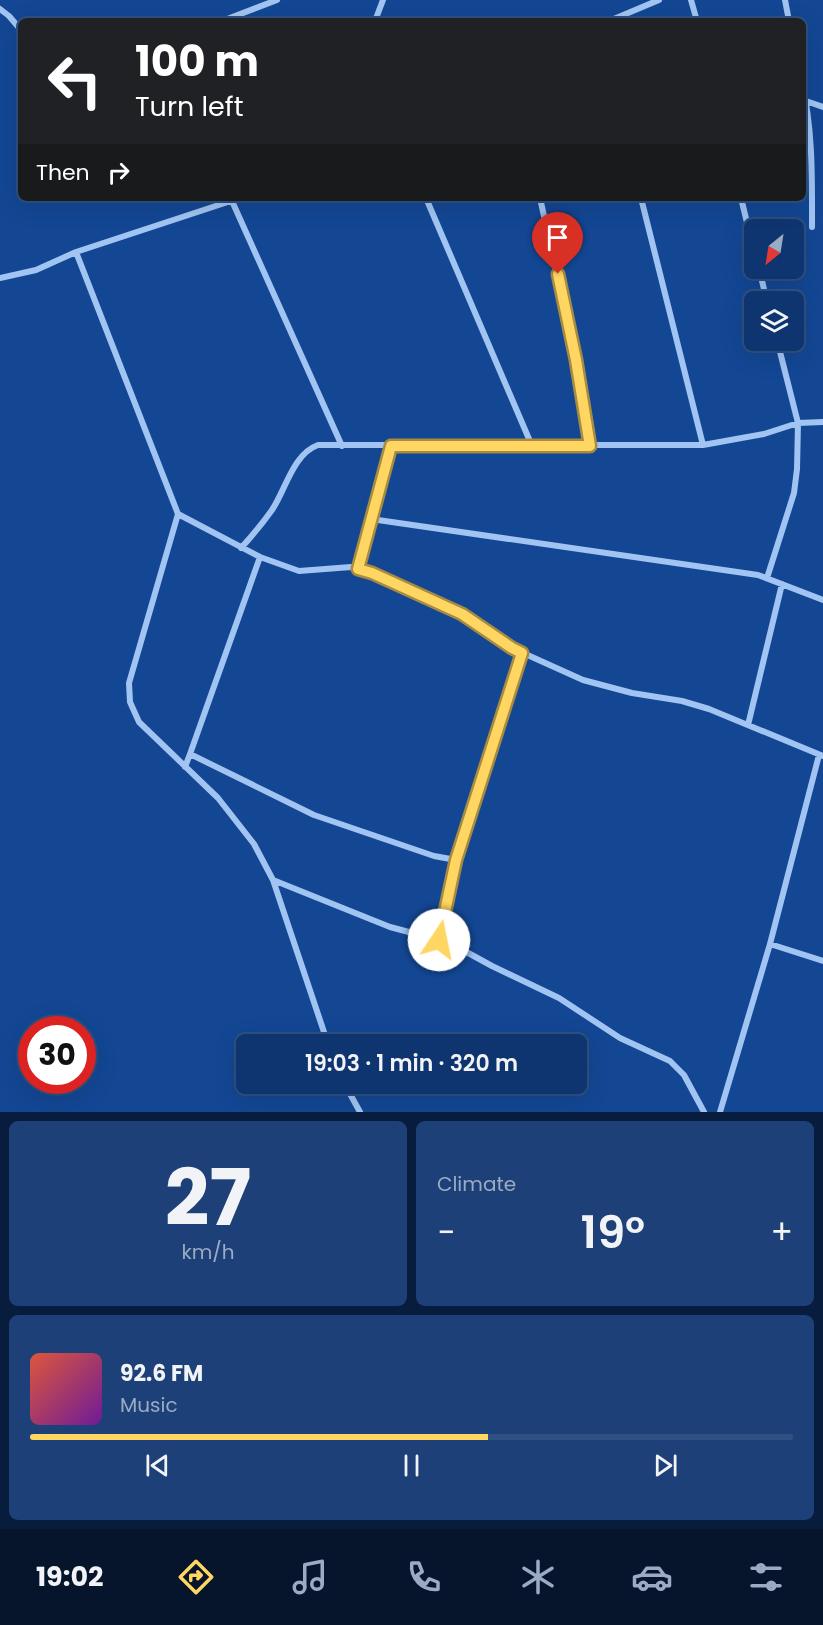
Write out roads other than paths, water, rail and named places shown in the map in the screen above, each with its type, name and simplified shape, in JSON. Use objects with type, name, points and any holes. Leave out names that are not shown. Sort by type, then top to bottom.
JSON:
[{"type":"street","points":[[230,18],[277,0]]},
{"type":"street","points":[[376,18],[382,0]]},
{"type":"street","points":[[616,18],[659,0]]},
{"type":"street","points":[[691,0],[696,18]]},
{"type":"street","points":[[785,0],[788,18]]},
{"type":"street","points":[[0,9],[18,26]]},
{"type":"street","points":[[812,227],[812,168],[806,101],[823,107]]},
{"type":"street","points":[[0,278],[36,270],[76,252],[232,201],[342,446]]},
{"type":"street","points":[[427,201],[532,446]]},
{"type":"street","points":[[541,201],[576,360],[590,446]]},
{"type":"street","points":[[642,201],[703,445]]},
{"type":"street","points":[[742,201],[746,219]]},
{"type":"street","points":[[76,252],[178,514],[129,683],[130,702],[139,722],[218,798],[254,844],[273,880],[325,1034]]},
{"type":"street","points":[[766,578],[794,493],[797,469],[798,423],[780,351]]},
{"type":"street","points":[[241,548],[273,508],[300,458],[308,449],[318,446],[703,445],[764,434],[798,423],[823,422]]},
{"type":"street","points":[[358,569],[391,446]]},
{"type":"street","points":[[178,514],[260,557],[299,571],[351,567],[372,573],[462,614],[512,648],[583,680],[709,709],[821,755],[770,944],[720,1112]]},
{"type":"street","points":[[371,519],[713,568],[766,578],[823,600]]},
{"type":"street","points":[[185,767],[260,557]]},
{"type":"street","points":[[748,725],[782,584]]},
{"type":"street","points":[[439,940],[456,860],[522,653]]},
{"type":"street","points":[[190,754],[314,815],[434,856],[456,860]]},
{"type":"street","points":[[273,880],[390,927],[450,943],[559,998],[620,1038],[670,1061],[684,1075],[704,1112]]},
{"type":"street","points":[[770,944],[823,961]]},
{"type":"street","points":[[350,1094],[360,1112]]}]
